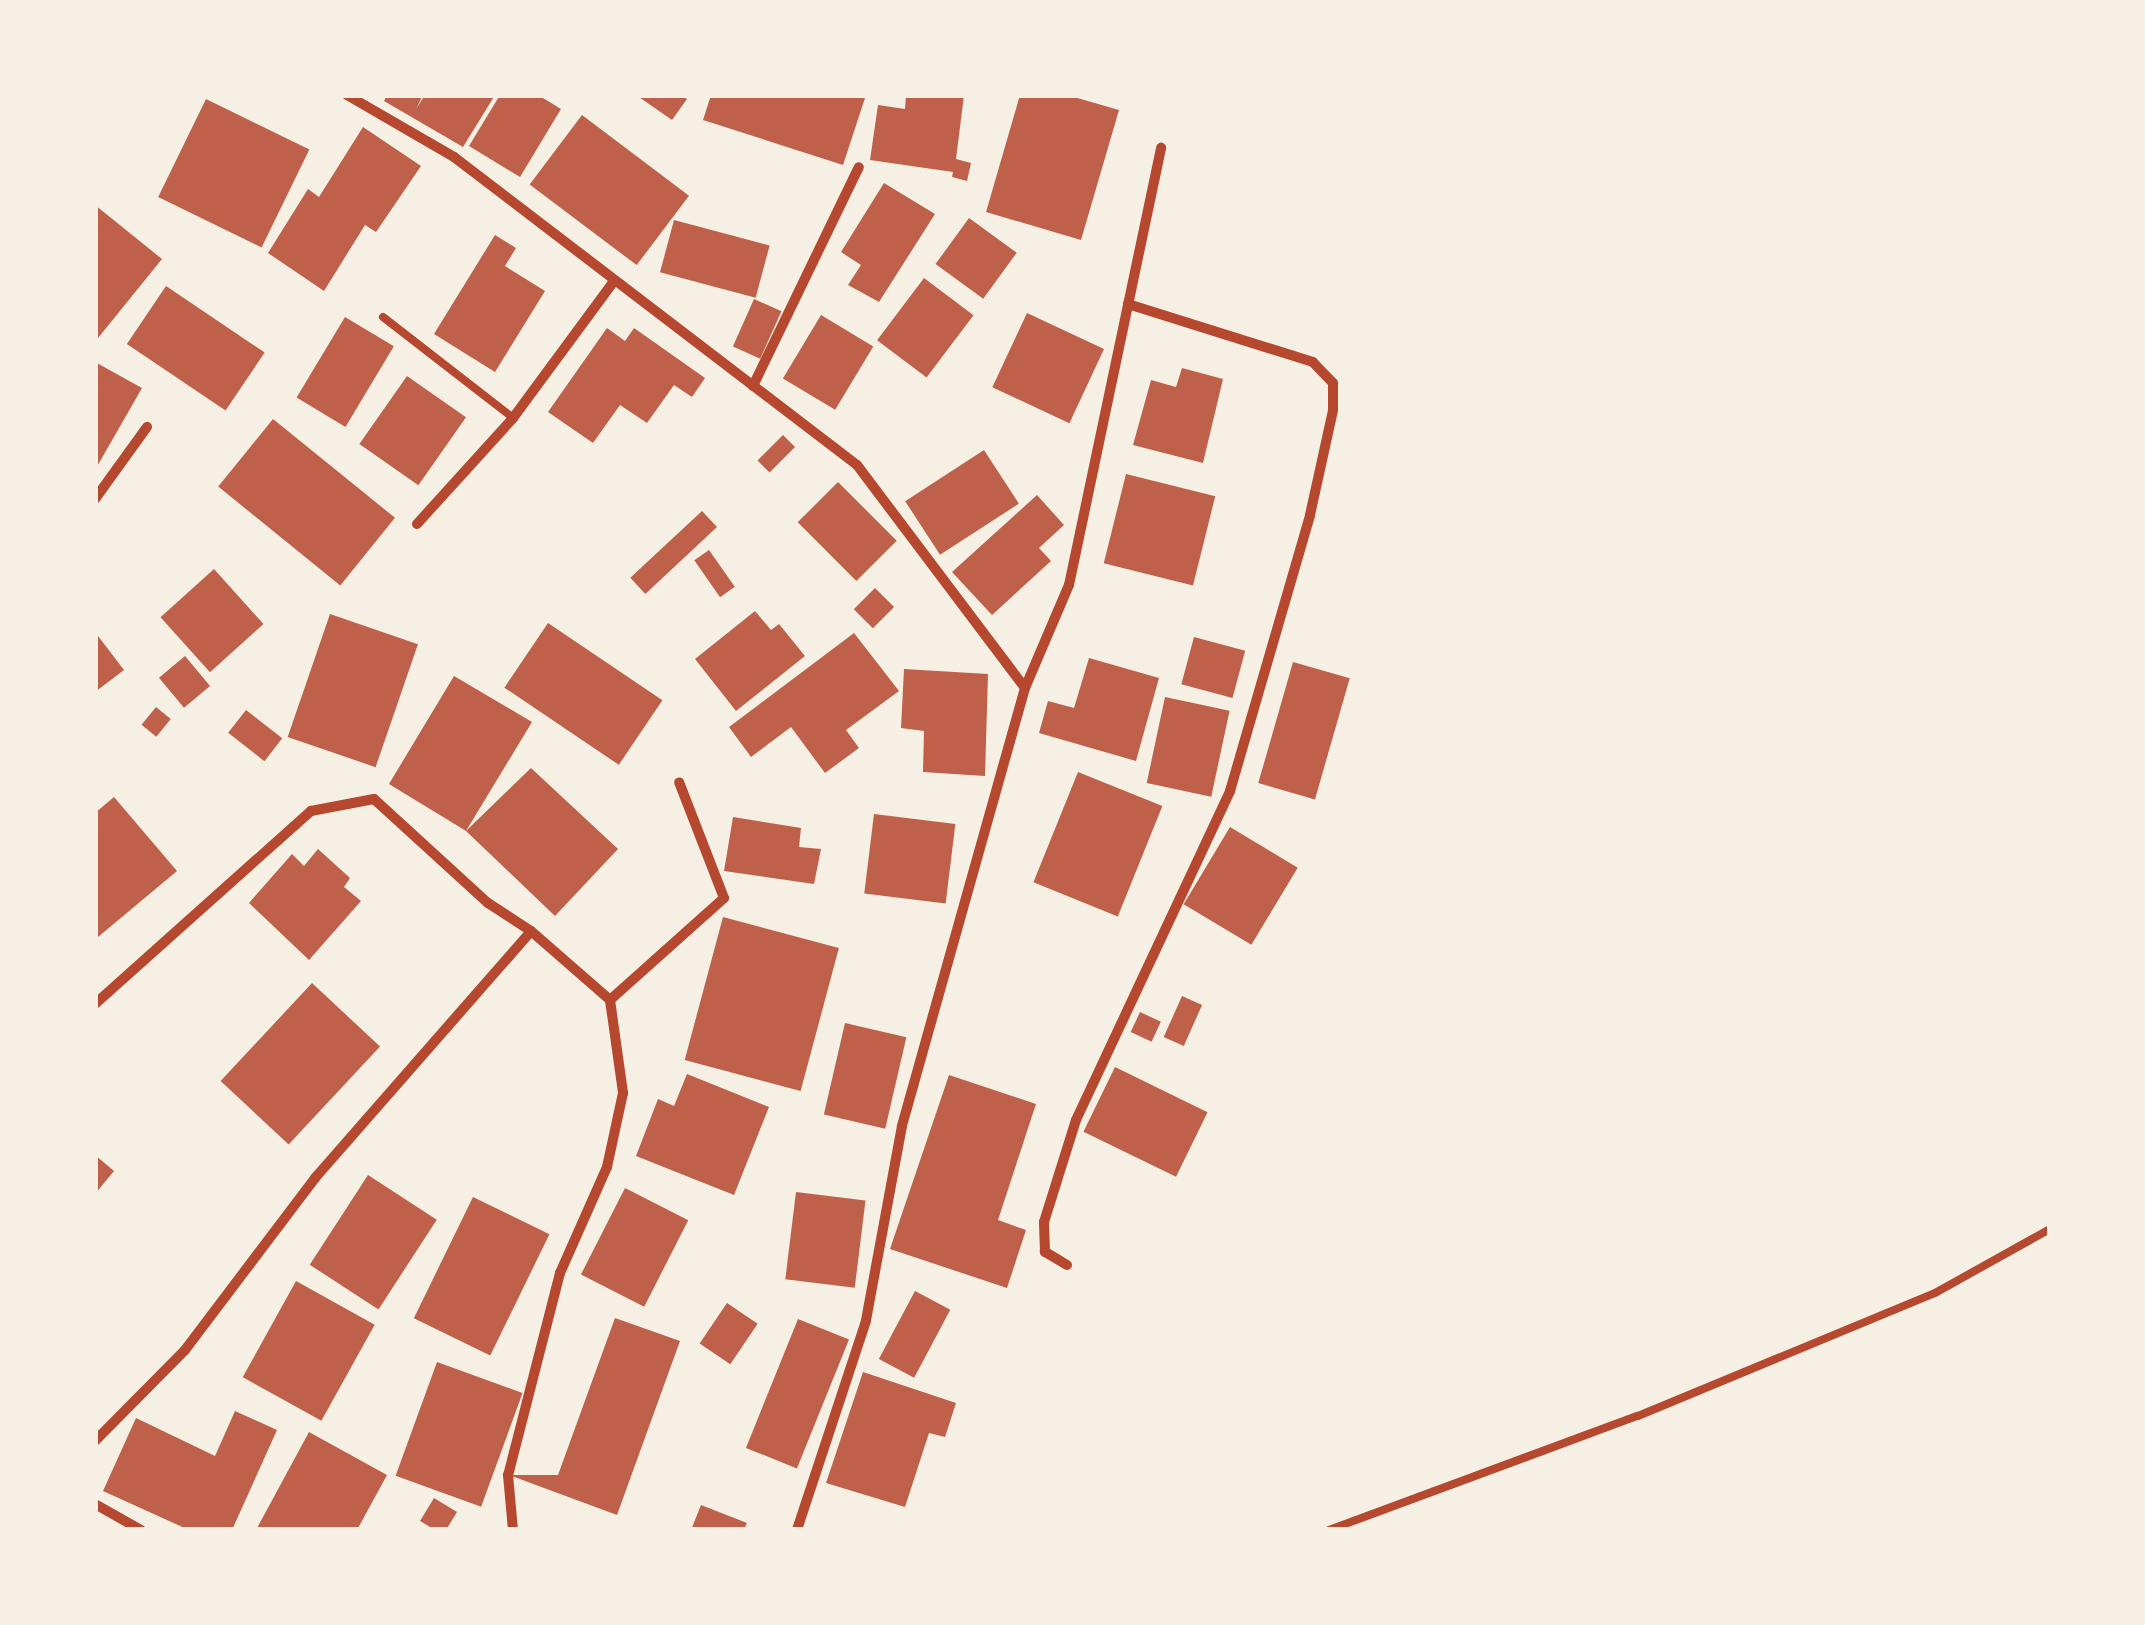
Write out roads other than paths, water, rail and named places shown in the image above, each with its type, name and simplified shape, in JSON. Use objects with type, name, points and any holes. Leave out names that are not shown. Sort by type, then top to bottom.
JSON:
[{"type":"street","points":[[347,95],[454,157],[857,465],[1025,688]]},
{"type":"street","points":[[797,1530],[866,1320],[902,1126],[1025,688],[1069,585],[1161,148]]},
{"type":"street","points":[[753,386],[859,167]]},
{"type":"street","points":[[417,524],[513,418],[614,281]]},
{"type":"street","points":[[1067,1265],[1045,1252],[1044,1222],[1076,1120],[1230,791],[1310,515],[1333,410],[1333,383],[1313,362],[1128,304]]},
{"type":"street","points":[[95,499],[147,427]]},
{"type":"street","points":[[610,1000],[724,898],[678,782]]},
{"type":"street","points":[[95,1004],[310,812],[374,800],[488,902],[530,931],[610,1000],[622,1094],[608,1167],[560,1273],[508,1475],[513,1530]]},
{"type":"street","points":[[95,1441],[185,1350],[315,1178],[530,931]]},
{"type":"street","points":[[95,1504],[140,1530]]},
{"type":"lane","points":[[382,318],[513,418]]},
{"type":"lane","points":[[1330,1530],[1638,1416],[1900,1307],[2050,1229]]}]
